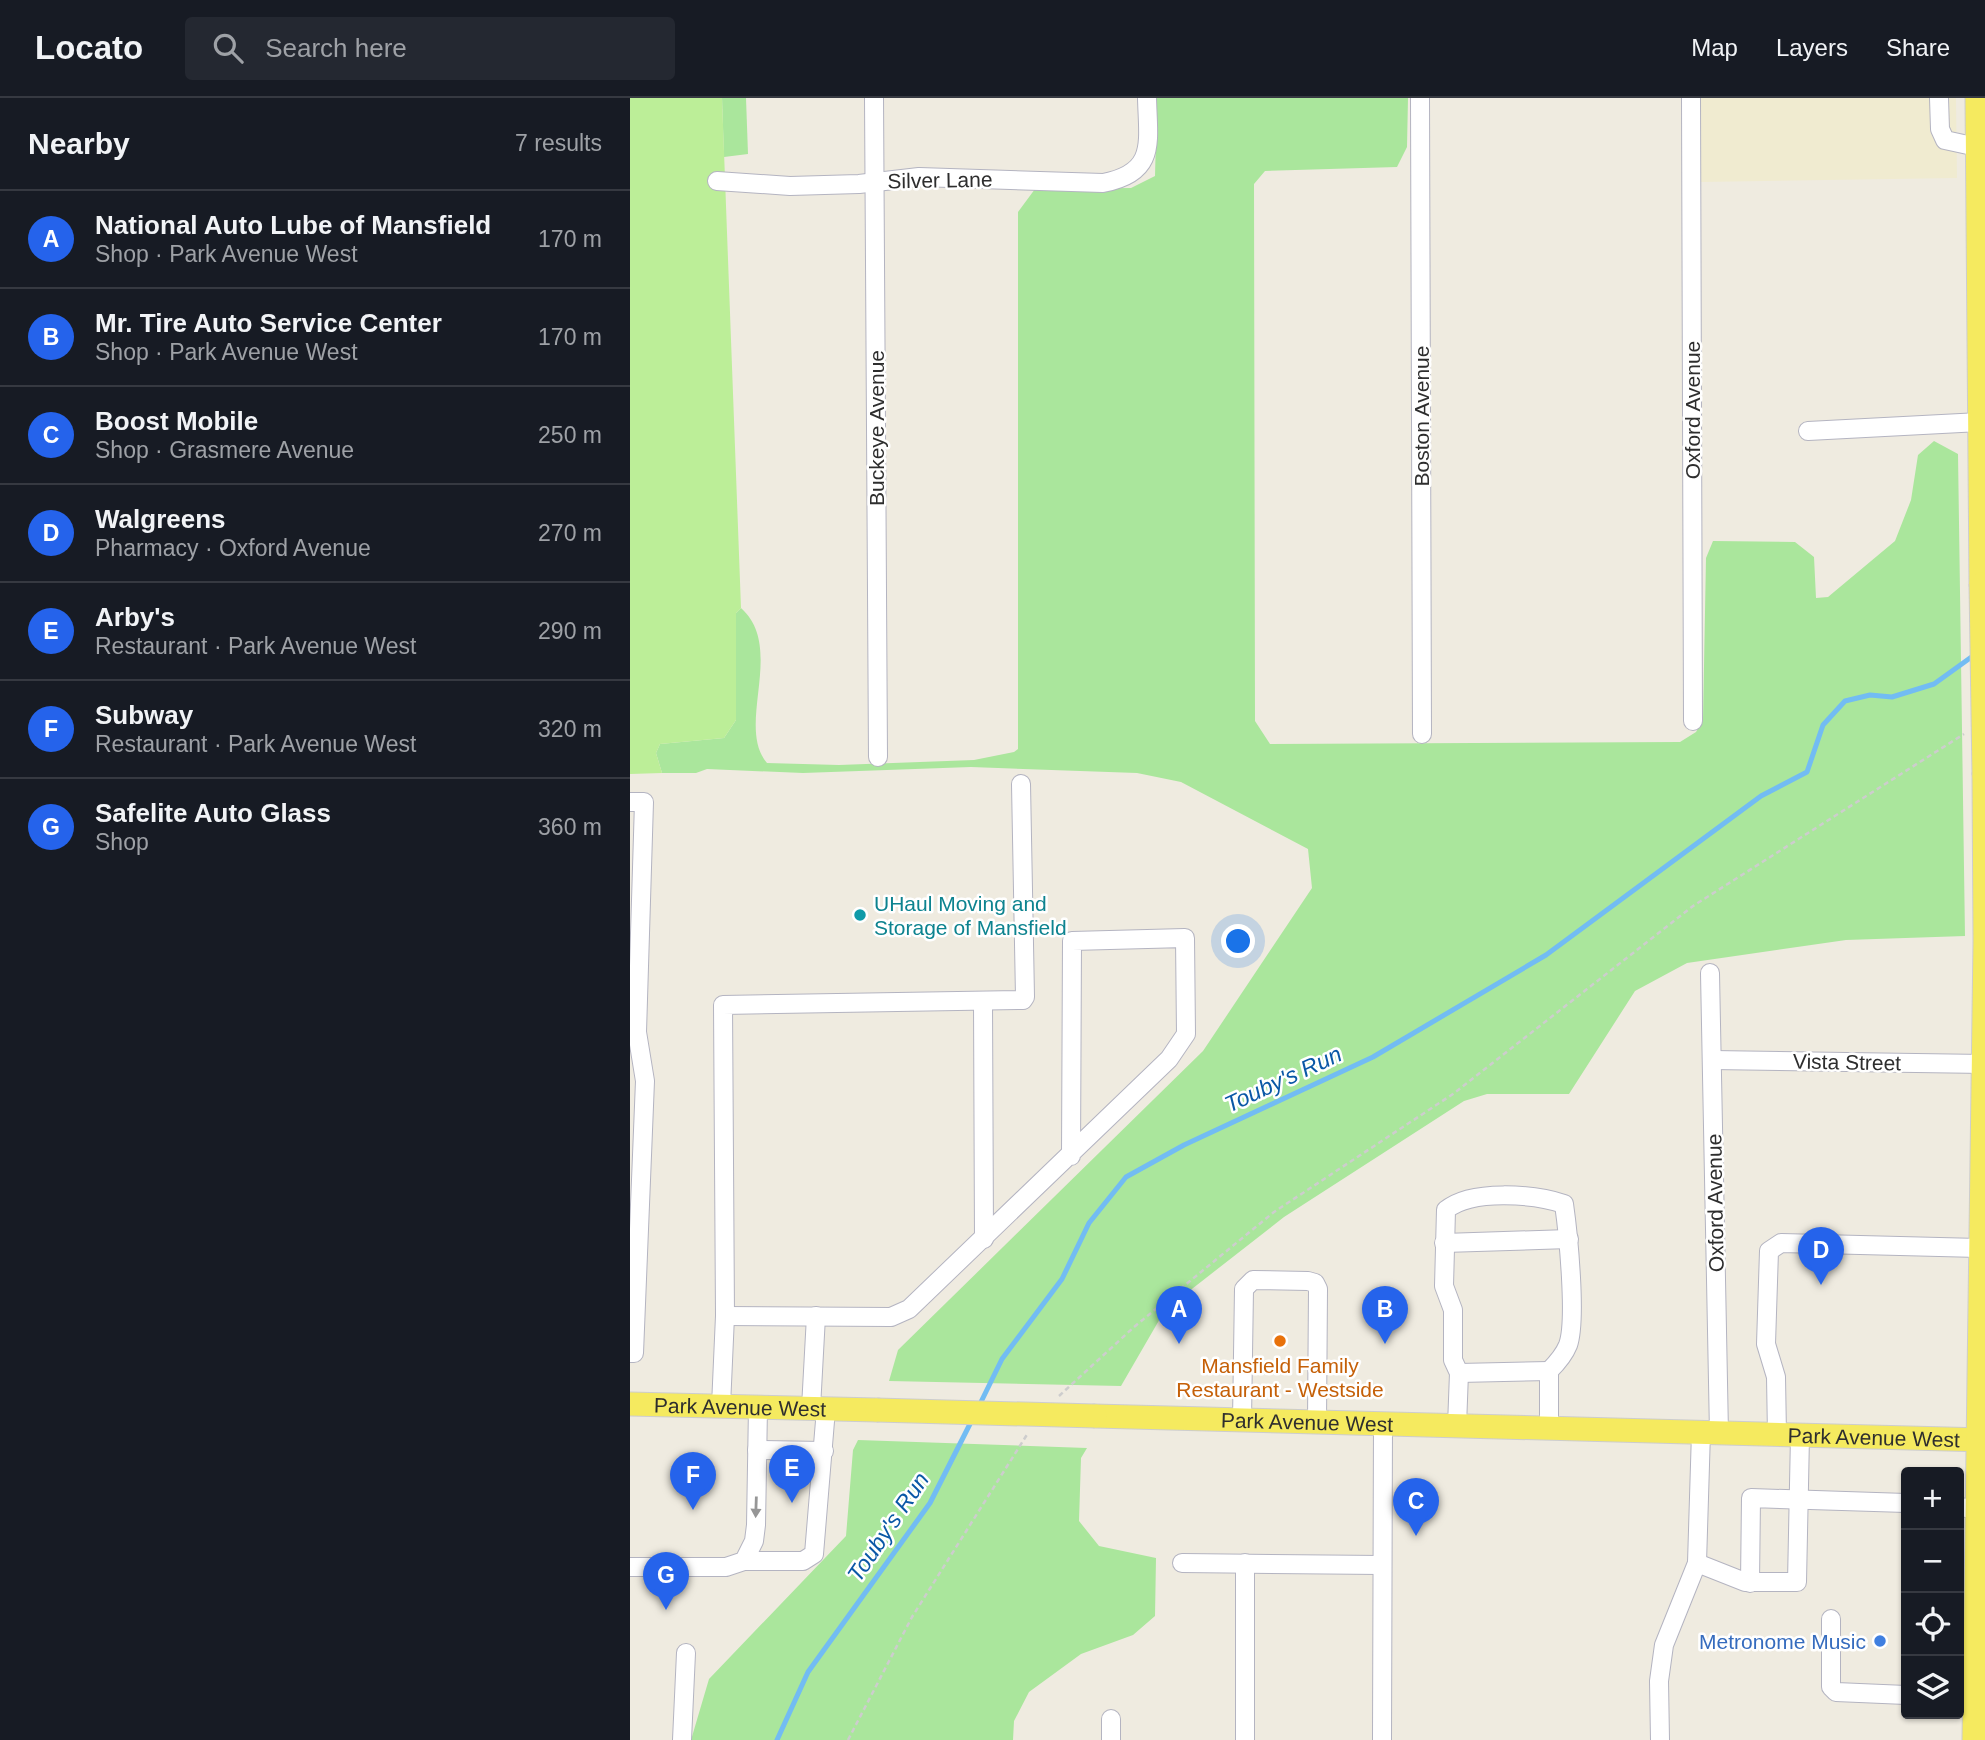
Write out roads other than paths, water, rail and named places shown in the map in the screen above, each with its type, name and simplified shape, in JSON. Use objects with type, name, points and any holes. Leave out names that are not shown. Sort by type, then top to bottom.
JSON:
[{"type":"main road","points":[[1974,1740],[1966,1704],[1967,1508],[1981,1440],[1979,1248],[1984,1064],[1977,98]]},
{"type":"main road","name":"Park Avenue West","points":[[630,1404],[1981,1440]]},
{"type":"street","name":"Buckeye Avenue","points":[[873,98],[878,757]]},
{"type":"street","name":"Silver Lane","points":[[717,181],[790,186],[919,177],[1103,183],[1121,180],[1140,167],[1148,150],[1147,98]]},
{"type":"street","name":"Boston Avenue","points":[[1420,98],[1422,734]]},
{"type":"street","name":"Oxford Avenue","points":[[1691,98],[1693,722]]},
{"type":"street","points":[[1939,98],[1940,129],[1945,140],[1977,146]]},
{"type":"street","points":[[1808,431],[1980,422]]},
{"type":"street","points":[[721,1406],[726,1316],[723,1005],[984,1002],[1019,1001],[1025,997],[1021,784]]},
{"type":"street","points":[[630,802],[644,802],[633,1245],[634,1353],[630,1353]]},
{"type":"street","points":[[726,1316],[891,1317],[909,1309],[1071,1156],[1181,1046],[1186,1034],[1185,938],[1072,941],[1071,1156]]},
{"type":"street","name":"Oxford Avenue","points":[[1697,1563],[1710,1433],[1710,973]]},
{"type":"street","points":[[984,1002],[984,1239]]},
{"type":"street","name":"Vista Street","points":[[1712,1060],[1984,1064]]},
{"type":"street","points":[[1457,1426],[1458,1373],[1453,1360],[1453,1310],[1444,1286],[1446,1210],[1455,1202],[1492,1196],[1542,1196],[1564,1204],[1569,1239],[1570,1335],[1562,1358],[1549,1371],[1458,1373]]},
{"type":"street","points":[[1444,1242],[1569,1239]]},
{"type":"street","points":[[1777,1435],[1776,1377],[1766,1343],[1769,1251],[1772,1246],[1781,1242],[1979,1248]]},
{"type":"street","points":[[1242,1420],[1244,1289],[1253,1280],[1308,1281],[1315,1283],[1318,1289],[1317,1422]]},
{"type":"street","points":[[630,1567],[726,1567],[744,1561],[803,1561],[814,1554],[824,1451],[818,1409],[816,1316]]},
{"type":"street","points":[[1549,1371],[1549,1429]]},
{"type":"street","points":[[744,1561],[754,1541],[758,1407]]},
{"type":"street","points":[[1382,1740],[1383,1424]]},
{"type":"street","points":[[1660,1740],[1659,1681],[1664,1645],[1697,1563],[1750,1583],[1797,1582],[1800,1436]]},
{"type":"street","points":[[757,1450],[824,1451]]},
{"type":"street","points":[[1750,1583],[1751,1498],[1901,1503]]},
{"type":"street","points":[[1182,1563],[1382,1565]]},
{"type":"street","points":[[1245,1563],[1245,1740]]},
{"type":"street","points":[[1830,1619],[1831,1687],[1836,1692],[1901,1695]]},
{"type":"street","points":[[682,1740],[686,1653]]},
{"type":"street","points":[[1111,1719],[1111,1740]]},
{"type":"waterway","name":"Touby's Run","points":[[979,1406],[1002,1359],[1062,1279],[1089,1223],[1126,1177],[1184,1145],[1373,1057],[1546,955],[1761,796],[1807,772],[1823,725],[1845,701],[1870,695],[1892,697],[1934,684],[1977,653]]},
{"type":"waterway","name":"Touby's Run","points":[[777,1740],[808,1672],[930,1503],[973,1418]]},
{"type":"place","name":"UHaul Moving and Storage of Mansfield","points":[[860,915]]},
{"type":"place","name":"Walgreens","points":[[1821,1285]]},
{"type":"place","name":"Mansfield Family Restaurant - Westside","points":[[1280,1341]]},
{"type":"place","name":"National Auto Lube of Mansfield","points":[[1179,1344]]},
{"type":"place","name":"Mr. Tire Auto Service Center","points":[[1385,1344]]},
{"type":"place","name":"Arby's","points":[[792,1503]]},
{"type":"place","name":"Subway","points":[[693,1510]]},
{"type":"place","name":"Boost Mobile","points":[[1416,1536]]},
{"type":"place","name":"Safelite Auto Glass","points":[[666,1610]]},
{"type":"place","name":"Metronome Music","points":[[1880,1641]]}]
